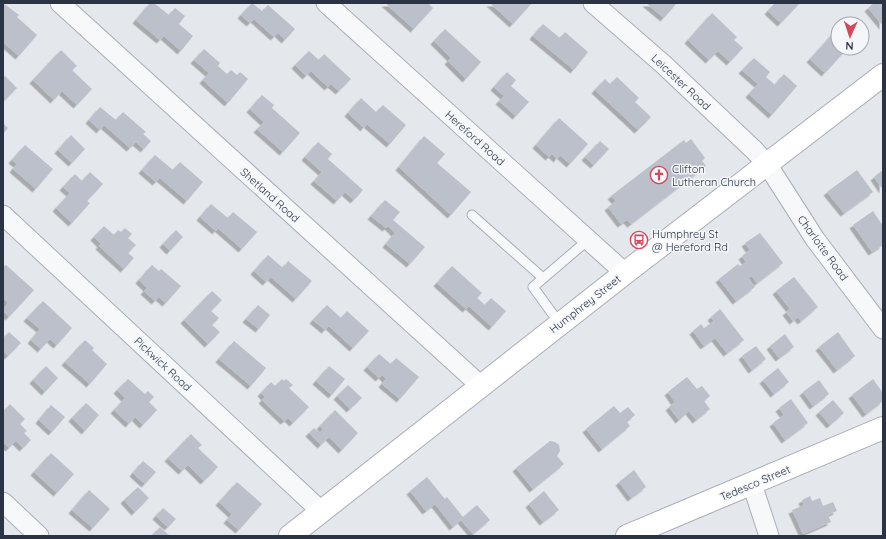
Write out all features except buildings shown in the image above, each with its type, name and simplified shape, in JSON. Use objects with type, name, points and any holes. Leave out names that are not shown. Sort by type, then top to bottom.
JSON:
[{"type":"main road","name":"Humphrey Street","points":[[290,536],[625,273],[883,75]]},
{"type":"main road","name":"Tedesco Street","points":[[628,536],[883,428]]},
{"type":"street","name":"Shetland Road","points":[[60,3],[481,386]]},
{"type":"street","name":"Hereford Road","points":[[326,3],[625,273]]},
{"type":"street","name":"Leicester Road","points":[[593,3],[663,64],[754,150],[766,164]]},
{"type":"street","name":"Charlotte Road","points":[[766,164],[815,239],[883,329]]},
{"type":"street","name":"Pickwick Road","points":[[3,215],[322,512]]},
{"type":"street","points":[[752,484],[769,536]]},
{"type":"street","points":[[3,502],[39,536]]},
{"type":"lane","points":[[472,215],[543,278]]},
{"type":"lane","points":[[560,324],[533,287],[588,240]]},
{"type":"place","name":"Clifton Lutheran Church","points":[[659,175]]},
{"type":"place","name":"Humphrey St @ Hereford Rd","points":[[639,240]]}]
